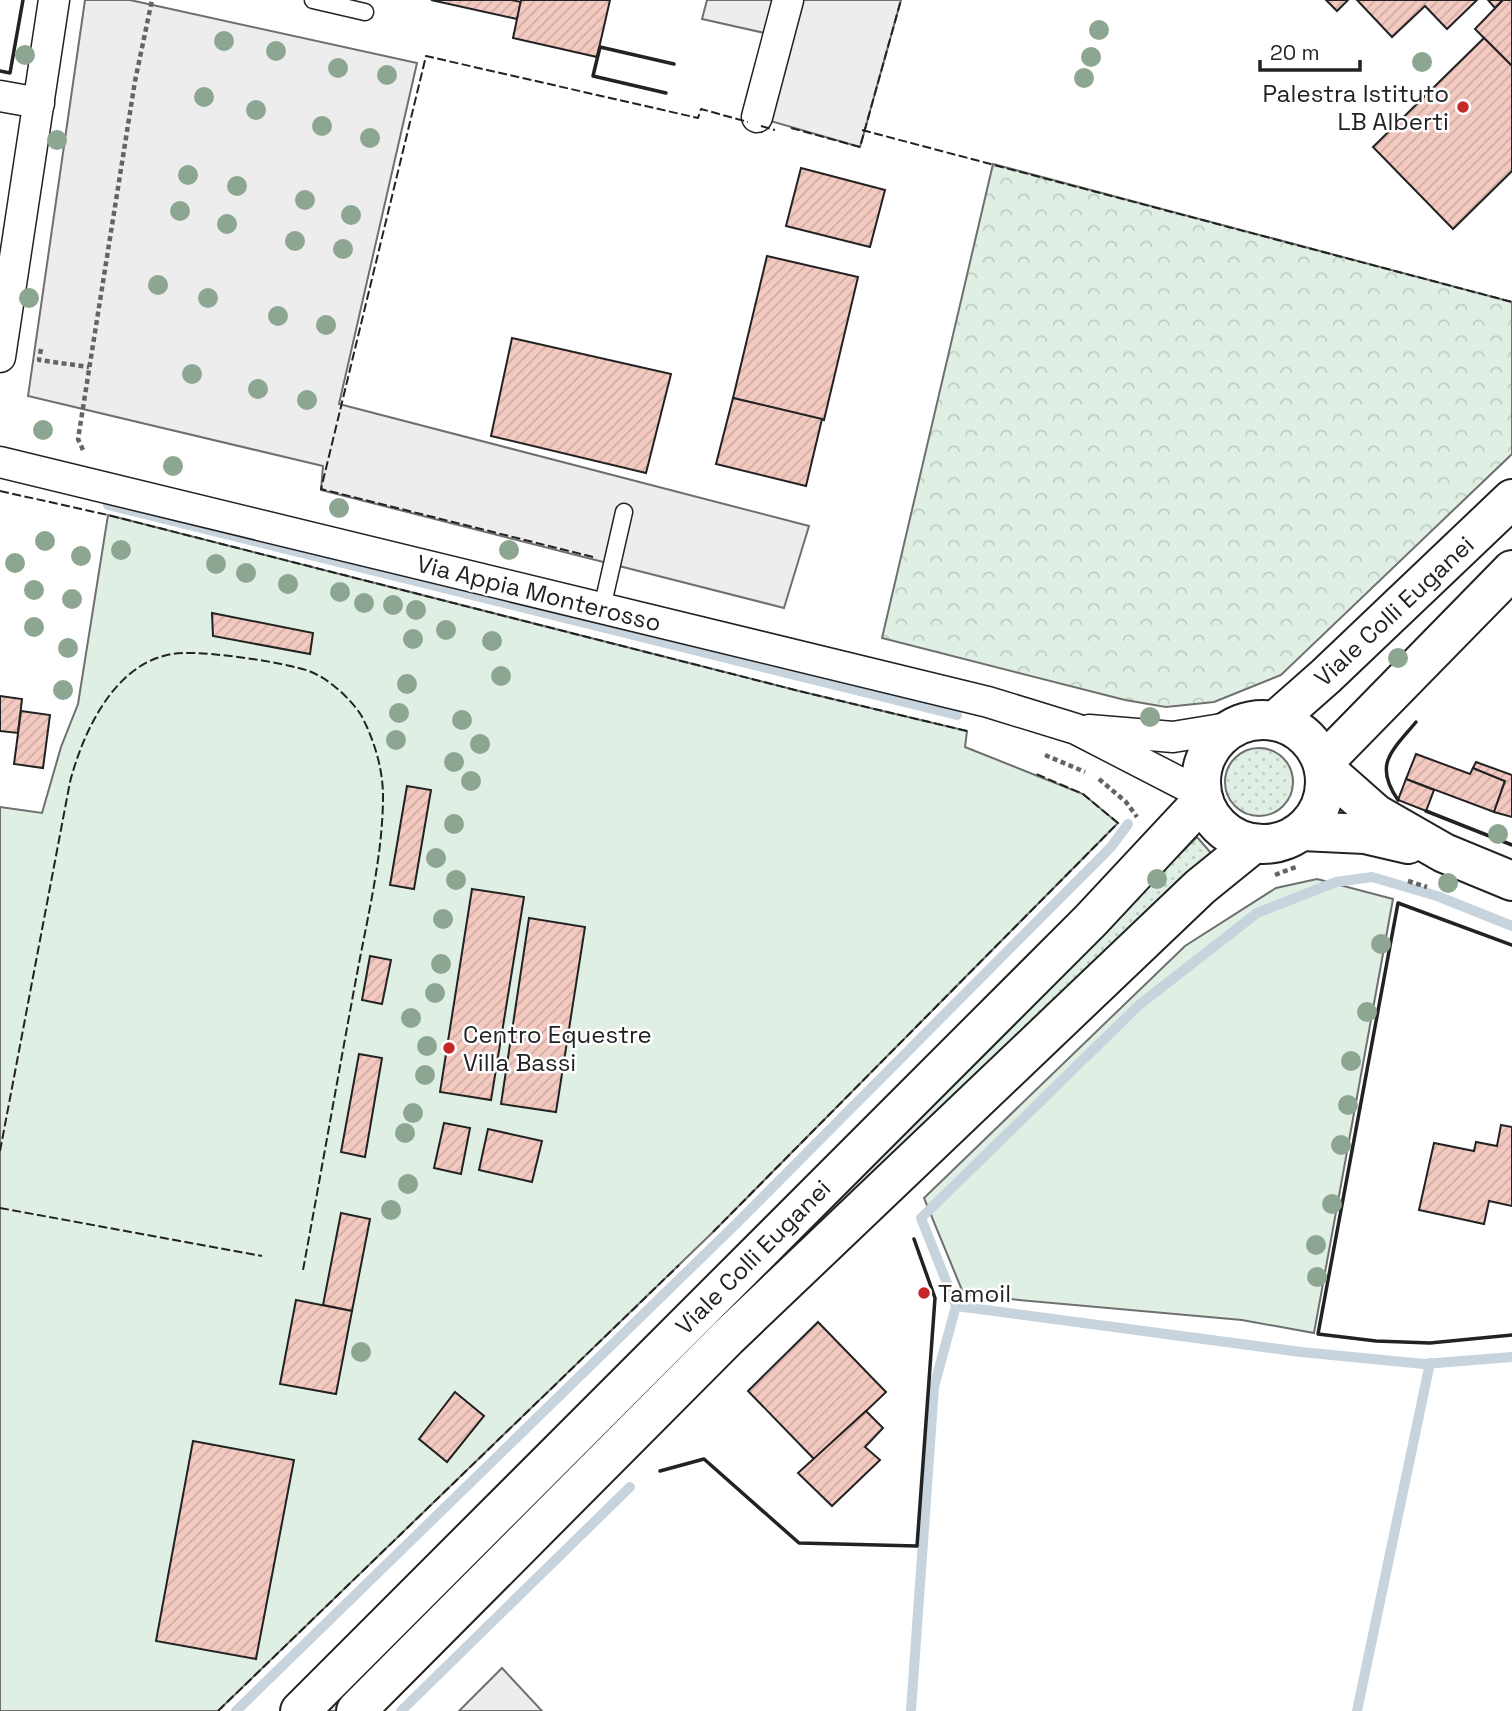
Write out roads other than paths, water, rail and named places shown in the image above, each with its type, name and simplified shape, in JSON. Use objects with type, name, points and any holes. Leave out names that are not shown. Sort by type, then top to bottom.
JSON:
[{"type":"main road","name":"Viale Colli Euganei","points":[[1275,721],[1512,499]]},
{"type":"main road","name":"Viale Colli Euganei","points":[[1323,766],[1512,570]]},
{"type":"main road","points":[[1253,844],[1222,829],[1211,816],[1203,797],[1201,774],[1207,755],[1218,738],[1234,727],[1254,720],[1275,721],[1305,736],[1323,766],[1376,814],[1444,853],[1512,881]]},
{"type":"main road","points":[[1302,831],[1314,818],[1322,803],[1323,766]]},
{"type":"main road","name":"Viale Colli Euganei","points":[[300,1711],[1091,920],[1203,797]]},
{"type":"main road","name":"Viale Colli Euganei","points":[[355,1711],[728,1337],[1200,887],[1253,844],[1270,844],[1302,831]]},
{"type":"main road","points":[[1302,831],[1365,834],[1444,853]]},
{"type":"street","points":[[0,357],[54,0]]},
{"type":"street","points":[[757,117],[788,0]]},
{"type":"street","points":[[0,96],[39,103]]},
{"type":"street","name":"Via Appia Monterosso","points":[[0,462],[988,702],[1076,729],[1203,797]]},
{"type":"street","name":"Via Appia Monterosso","points":[[1076,729],[1173,737],[1234,727]]},
{"type":"lane","points":[[313,0],[365,12]]},
{"type":"lane","points":[[602,608],[624,512]]},
{"type":"waterway","points":[[108,505],[957,715]]},
{"type":"waterway","points":[[236,1711],[737,1223],[1111,847],[1128,824]]},
{"type":"waterway","points":[[1512,926],[1437,896],[1372,877],[1336,882],[1257,913],[1139,1005],[921,1218],[956,1306],[1301,1352],[1424,1364],[1512,1357]]},
{"type":"waterway","points":[[911,1711],[934,1387],[956,1306]]},
{"type":"waterway","points":[[1357,1711],[1430,1363]]},
{"type":"waterway","points":[[401,1711],[630,1487]]},
{"type":"place","name":"Palestra Istituto LB Alberti","points":[[1463,107]]},
{"type":"place","name":"Centro Equestre Villa Bassi","points":[[449,1048]]},
{"type":"place","name":"Tamoil","points":[[924,1293]]}]
